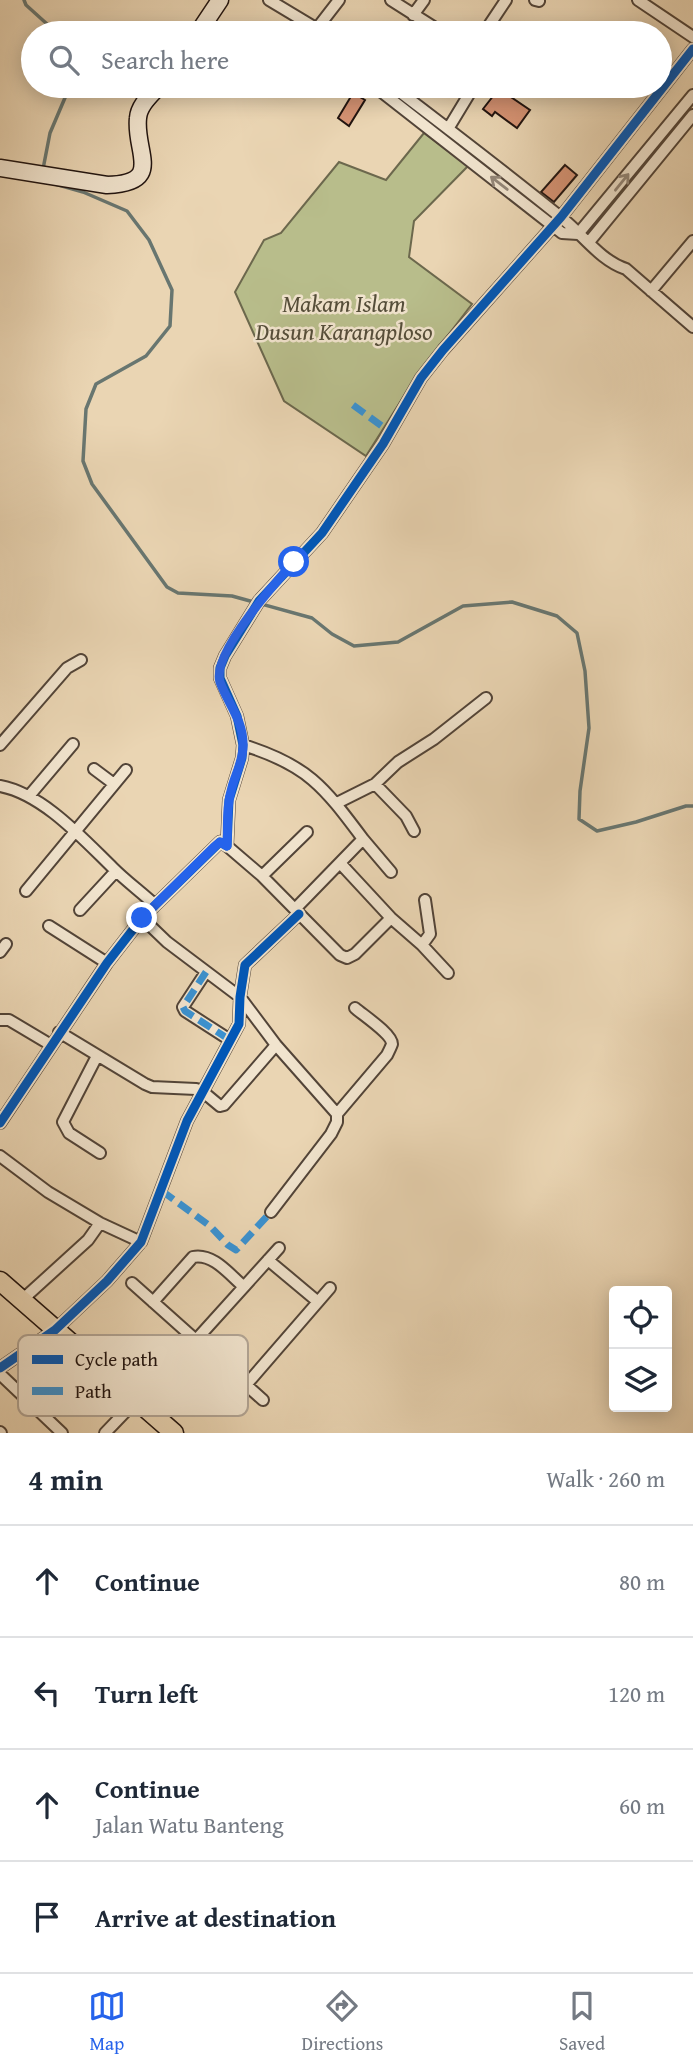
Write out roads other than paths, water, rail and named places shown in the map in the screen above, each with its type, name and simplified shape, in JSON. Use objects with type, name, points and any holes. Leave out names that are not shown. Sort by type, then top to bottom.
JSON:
[{"type":"main road","points":[[0,1281],[60,1335]]},
{"type":"main road","points":[[155,1416],[174,1433]]},
{"type":"street","points":[[206,21],[220,0]]},
{"type":"street","points":[[269,0],[300,21]]},
{"type":"street","points":[[323,21],[339,0]]},
{"type":"street","points":[[391,0],[423,21]]},
{"type":"street","points":[[413,15],[424,0]]},
{"type":"street","points":[[492,21],[506,0]]},
{"type":"street","points":[[638,0],[669,21]]},
{"type":"street","points":[[672,23],[693,37]]},
{"type":"street","points":[[672,75],[693,48]]},
{"type":"street","points":[[578,234],[693,95]]},
{"type":"street","points":[[0,168],[107,185],[123,184],[138,178],[144,159],[138,118],[140,109],[149,98]]},
{"type":"street","points":[[390,98],[557,221]]},
{"type":"street","points":[[409,98],[557,221],[562,233],[578,234],[617,266],[626,269],[693,327]]},
{"type":"street","points":[[448,128],[467,98]]},
{"type":"street","points":[[0,1124],[5,1107],[142,918],[220,845],[243,745],[237,716],[219,674],[225,656],[250,614],[322,533],[383,444],[421,378],[557,221],[654,98]]},
{"type":"street","points":[[589,242],[693,115]]},
{"type":"street","points":[[650,291],[693,241]]},
{"type":"street","points":[[0,745],[67,668],[82,660]]},
{"type":"street","points":[[337,803],[375,784],[398,762],[434,739],[486,698]]},
{"type":"street","points":[[29,796],[73,744]]},
{"type":"street","points":[[243,745],[291,764],[319,784],[391,872]]},
{"type":"street","points":[[94,769],[114,784]]},
{"type":"street","points":[[26,891],[126,770]]},
{"type":"street","points":[[375,784],[406,816],[414,831]]},
{"type":"street","points":[[0,786],[29,796],[77,832],[154,904]]},
{"type":"street","points":[[262,876],[307,832]]},
{"type":"street","points":[[43,1335],[107,1281],[137,1239],[200,1090],[239,1024],[237,995],[245,965],[363,839]]},
{"type":"street","points":[[220,845],[262,876],[340,955],[347,958],[355,954],[391,918]]},
{"type":"street","points":[[340,863],[391,918],[422,944],[448,973]]},
{"type":"street","points":[[80,910],[116,870]]},
{"type":"street","points":[[422,944],[430,934],[425,900]]},
{"type":"street","points":[[142,918],[167,942],[237,995],[276,1045],[337,1114]]},
{"type":"street","points":[[49,926],[107,963]]},
{"type":"street","points":[[206,972],[183,1007],[191,1016],[228,1039]]},
{"type":"street","points":[[271,1212],[331,1134],[337,1122],[337,1114],[387,1055],[392,1045],[386,1033],[355,1008]]},
{"type":"street","points":[[0,1020],[9,1020],[51,1045]]},
{"type":"street","points":[[60,1032],[152,1087],[200,1090],[220,1107],[276,1045]]},
{"type":"street","points":[[97,1056],[63,1122],[69,1133],[100,1153]]},
{"type":"street","points":[[0,1156],[48,1192],[100,1223],[137,1239]]},
{"type":"street","points":[[22,1300],[88,1240],[100,1223]]},
{"type":"street","points":[[199,1335],[279,1248]]},
{"type":"street","points":[[153,1302],[193,1257],[200,1255],[210,1258],[243,1286]]},
{"type":"street","points":[[268,1260],[317,1301]]},
{"type":"street","points":[[132,1283],[190,1335]]},
{"type":"street","points":[[248,1383],[330,1288]]},
{"type":"street","points":[[0,1368],[18,1354]]},
{"type":"street","points":[[0,1374],[18,1391]]},
{"type":"street","points":[[248,1387],[263,1400]]},
{"type":"street","points":[[44,1416],[62,1433]]},
{"type":"street","points":[[105,1433],[126,1416]]},
{"type":"waterway","points":[[24,0],[44,21]]},
{"type":"waterway","points":[[43,169],[50,133],[65,98]]},
{"type":"waterway","points":[[55,184],[83,192],[127,211],[149,240],[172,290],[170,326],[146,356],[96,384],[86,409],[83,461],[92,484],[167,587],[178,593],[232,596],[312,618],[332,634],[354,646],[398,642],[463,606],[512,602],[557,616],[577,633],[585,671],[589,728],[579,819],[597,831],[693,806]]},
{"type":"park label","name":"Makam Islam Dusun Karangploso","points":[[344,318]]}]
